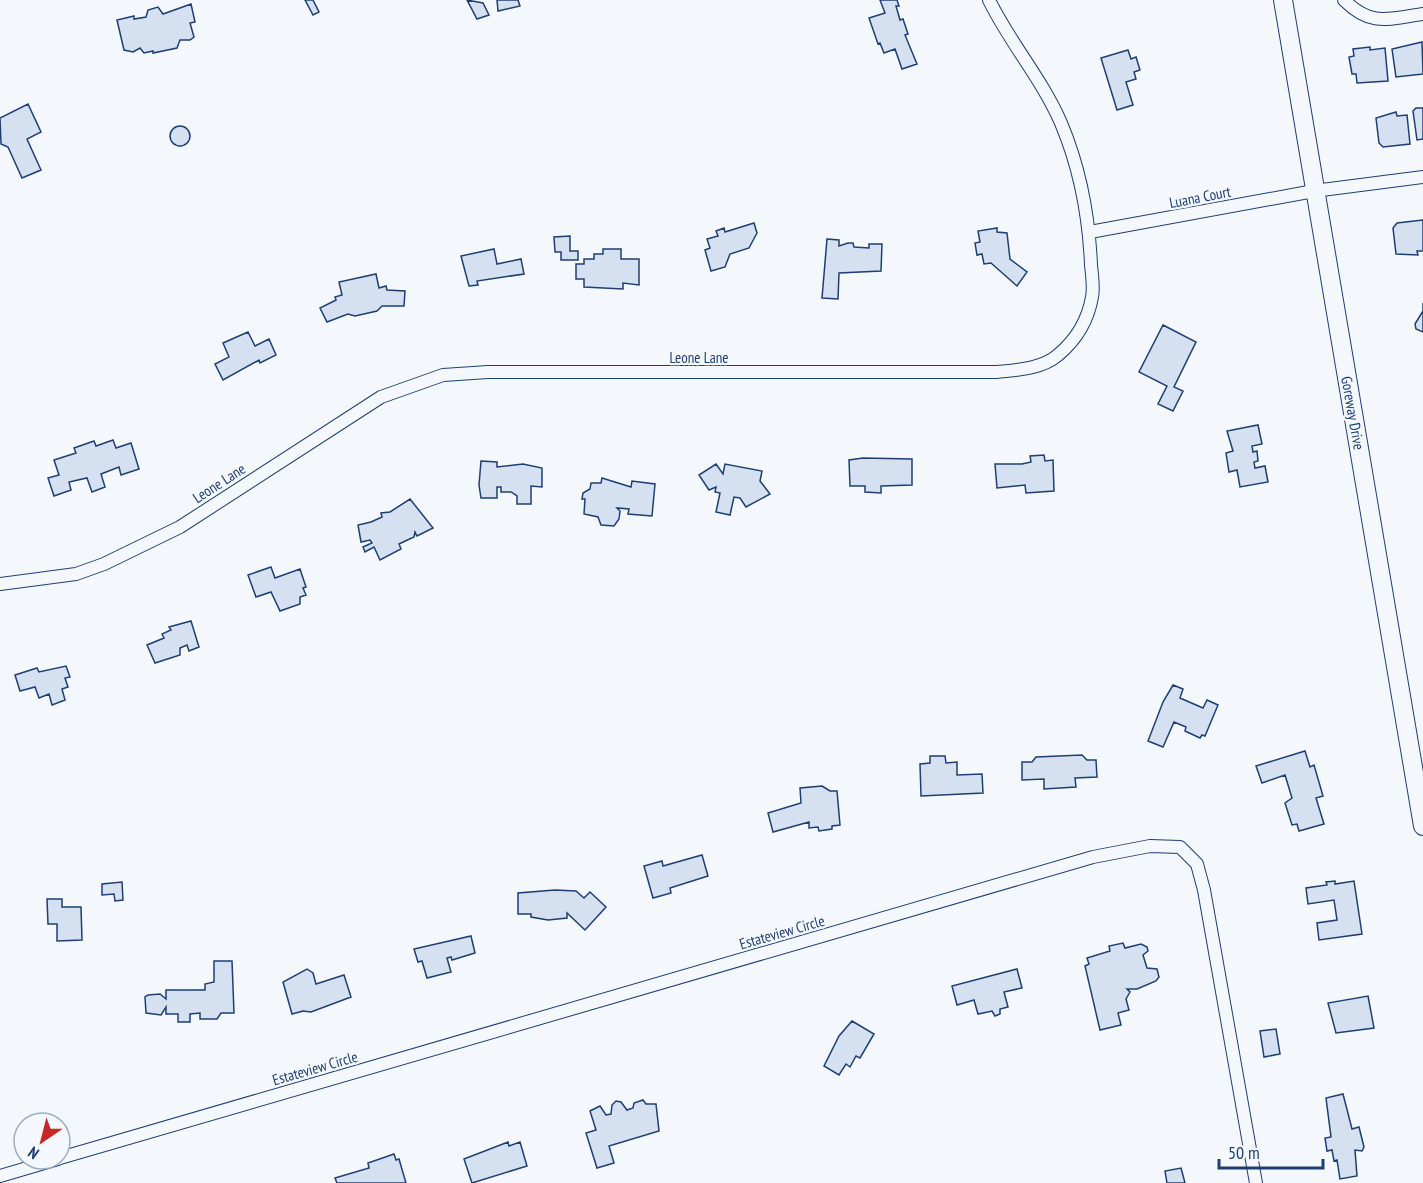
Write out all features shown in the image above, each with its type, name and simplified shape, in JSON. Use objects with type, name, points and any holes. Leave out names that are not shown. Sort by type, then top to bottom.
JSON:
[{"type":"street","name":"Leone Lane","points":[[0,584],[76,574],[104,564],[180,527],[381,396],[443,375],[488,372],[997,372],[1028,369],[1057,356],[1082,329],[1093,296],[1090,232],[1076,164],[1060,122],[1033,68],[1002,26],[989,0]]},
{"type":"street","name":"Goreway Drive","points":[[1283,0],[1423,826]]},
{"type":"street","points":[[1344,0],[1358,14],[1376,20],[1423,14]]},
{"type":"street","name":"Luana Court","points":[[1090,232],[1314,191],[1423,177]]},
{"type":"street","name":"Estateview Circle","points":[[72,1155],[1070,864],[1150,846],[1179,847],[1197,864],[1204,890],[1256,1183]]},
{"type":"street","name":"Estateview Circle","points":[[0,1176],[17,1171]]},
{"type":"building","points":[[305,0],[313,0],[319,12],[313,15]]},
{"type":"building","points":[[467,0],[483,3],[489,15],[477,19]]},
{"type":"building","points":[[497,0],[518,0],[520,6],[498,11]]},
{"type":"building","points":[[880,0],[897,0],[899,6],[896,6],[900,20],[903,19],[908,34],[905,35],[917,64],[902,69],[895,49],[884,53],[880,43],[878,44],[869,18],[885,13]]},
{"type":"building","points":[[191,4],[195,22],[190,23],[194,37],[190,40],[180,40],[177,48],[153,53],[153,51],[144,53],[140,48],[133,52],[124,50],[117,20],[134,16],[134,19],[146,17],[148,10],[158,7],[163,14]]},
{"type":"building","points":[[1422,42],[1423,74],[1396,77],[1392,49]]},
{"type":"building","points":[[1370,47],[1370,50],[1385,48],[1388,81],[1357,83],[1356,74],[1352,74],[1349,57],[1354,56],[1353,49]]},
{"type":"building","points":[[1128,50],[1131,59],[1136,57],[1140,70],[1134,72],[1136,79],[1126,82],[1133,105],[1117,110],[1101,58]]},
{"type":"building","points":[[28,104],[41,132],[27,139],[41,170],[22,178],[8,147],[1,144],[0,118]]},
{"type":"building","points":[[1416,108],[1423,108],[1423,139],[1417,140],[1413,111]]},
{"type":"building","points":[[1396,112],[1397,116],[1407,115],[1410,144],[1383,147],[1379,143],[1376,118]]},
{"type":"building","points":[[180,126],[187,129],[190,136],[187,143],[180,146],[173,143],[170,136],[173,129]]},
{"type":"building","points":[[1423,220],[1423,251],[1417,251],[1418,255],[1396,254],[1393,228],[1397,223]]},
{"type":"building","points":[[754,223],[757,233],[749,248],[730,254],[725,267],[711,271],[705,250],[710,248],[707,239],[718,236],[716,231],[724,228],[725,232]]},
{"type":"building","points":[[997,228],[997,232],[1007,233],[1010,259],[1027,272],[1017,286],[991,263],[984,264],[982,254],[977,255],[975,243],[980,242],[978,231]]},
{"type":"building","points":[[570,236],[570,251],[578,251],[578,260],[561,260],[561,252],[555,252],[554,237]]},
{"type":"building","points":[[827,239],[839,240],[839,246],[853,243],[854,247],[869,248],[869,244],[882,244],[881,271],[839,273],[838,299],[822,298]]},
{"type":"building","points":[[494,249],[497,264],[521,259],[524,274],[477,281],[478,285],[469,286],[461,256]]},
{"type":"building","points":[[603,249],[621,249],[621,259],[639,259],[639,285],[623,283],[623,289],[584,287],[584,279],[576,279],[576,264],[584,264],[584,259],[594,259],[594,254],[603,254]]},
{"type":"building","points":[[376,274],[379,288],[386,286],[387,290],[405,291],[404,306],[382,306],[377,311],[355,316],[348,314],[327,322],[320,308],[336,300],[335,297],[342,295],[339,282]]},
{"type":"building","points":[[1423,311],[1423,332],[1416,329],[1415,324]]},
{"type":"building","points":[[1163,325],[1196,342],[1174,387],[1183,391],[1173,411],[1158,404],[1167,386],[1139,372]]},
{"type":"building","points":[[248,332],[255,346],[269,339],[276,355],[260,363],[259,360],[223,380],[215,364],[229,357],[223,343]]},
{"type":"building","points":[[1258,425],[1262,444],[1252,446],[1253,452],[1257,451],[1258,461],[1254,462],[1255,468],[1265,466],[1268,482],[1240,487],[1237,470],[1229,472],[1226,453],[1233,451],[1227,431]]},
{"type":"building","points":[[113,440],[116,448],[131,443],[139,469],[121,475],[119,467],[101,474],[105,487],[92,492],[87,478],[69,482],[71,490],[54,496],[48,478],[59,475],[54,460],[76,453],[74,448],[94,441],[96,446]]},
{"type":"building","points":[[1044,455],[1045,461],[1053,460],[1054,491],[1026,493],[1025,485],[997,488],[995,464],[1022,464],[1031,462],[1030,456]]},
{"type":"building","points":[[912,459],[912,485],[881,486],[881,493],[865,492],[865,486],[850,486],[849,460]]},
{"type":"building","points":[[481,461],[497,462],[497,467],[523,464],[542,468],[542,487],[531,486],[531,504],[517,504],[517,496],[511,492],[501,492],[501,487],[497,487],[497,498],[481,498],[479,485]]},
{"type":"building","points":[[716,464],[723,474],[725,464],[762,471],[760,481],[770,494],[746,507],[740,498],[734,497],[730,515],[716,512],[720,493],[715,492],[716,487],[709,490],[699,475]]},
{"type":"building","points":[[602,478],[631,487],[632,481],[655,484],[652,516],[628,514],[629,509],[617,508],[620,511],[619,519],[614,526],[601,525],[598,517],[584,514],[583,493],[590,489],[591,483],[601,483]]},
{"type":"building","points":[[410,499],[433,528],[417,536],[415,532],[414,537],[399,544],[401,549],[380,560],[374,547],[365,552],[363,547],[372,543],[370,540],[361,542],[358,525],[382,517],[381,513],[390,512]]},
{"type":"building","points":[[271,567],[275,578],[300,569],[306,595],[300,597],[300,604],[280,611],[271,592],[256,597],[248,575]]},
{"type":"building","points":[[191,621],[199,647],[189,651],[187,645],[180,648],[180,655],[155,663],[147,645],[164,638],[162,634],[171,630],[169,627]]},
{"type":"building","points":[[66,666],[70,677],[65,678],[68,687],[62,689],[65,700],[52,705],[49,694],[39,698],[35,687],[20,691],[15,675],[37,668],[39,672]]},
{"type":"building","points":[[1173,685],[1183,689],[1180,698],[1203,708],[1207,700],[1218,705],[1205,736],[1202,735],[1200,738],[1185,731],[1186,727],[1174,722],[1163,747],[1148,741],[1163,702]]},
{"type":"building","points":[[1305,751],[1310,767],[1314,765],[1323,796],[1316,798],[1324,824],[1299,831],[1297,824],[1292,825],[1285,803],[1292,798],[1285,775],[1262,783],[1256,766]]},
{"type":"building","points":[[1082,755],[1087,760],[1096,760],[1097,777],[1075,778],[1076,787],[1044,789],[1044,779],[1022,780],[1022,762],[1032,762],[1036,757]]},
{"type":"building","points":[[930,756],[945,756],[946,763],[957,762],[957,775],[982,774],[983,793],[921,796],[920,764],[930,763]]},
{"type":"building","points":[[822,786],[830,791],[837,791],[840,825],[819,831],[818,827],[809,828],[809,822],[773,832],[768,813],[801,803],[800,788]]},
{"type":"building","points":[[702,855],[708,876],[670,888],[671,893],[653,898],[644,866],[662,861],[663,866]]},
{"type":"building","points":[[1335,881],[1335,884],[1354,881],[1362,934],[1319,940],[1317,923],[1337,920],[1334,900],[1308,904],[1306,888],[1327,885],[1326,882]]},
{"type":"building","points":[[122,882],[123,900],[115,901],[114,894],[102,895],[102,884]]},
{"type":"building","points":[[576,891],[584,898],[590,892],[606,907],[585,930],[567,913],[567,918],[548,920],[531,917],[531,914],[518,914],[518,893]]},
{"type":"building","points":[[47,899],[62,899],[62,907],[81,907],[82,940],[57,941],[57,924],[48,924]]},
{"type":"building","points":[[471,936],[475,953],[452,960],[451,957],[447,958],[451,972],[427,978],[422,961],[418,962],[414,949]]},
{"type":"building","points":[[1123,943],[1125,948],[1141,944],[1147,947],[1148,951],[1143,955],[1147,968],[1157,969],[1159,977],[1156,981],[1137,989],[1127,989],[1130,992],[1126,999],[1129,1010],[1118,1013],[1121,1025],[1100,1030],[1085,966],[1089,964],[1087,958],[1110,951],[1109,946]]},
{"type":"building","points":[[214,961],[232,961],[234,1013],[221,1013],[217,1019],[200,1019],[200,1013],[190,1014],[190,1022],[178,1022],[178,1014],[166,1014],[166,1007],[161,1015],[146,1013],[145,997],[148,995],[160,994],[166,999],[166,990],[205,990],[205,984],[214,982]]},
{"type":"building","points":[[307,969],[313,973],[316,984],[344,975],[351,997],[311,1012],[303,1011],[292,1014],[283,982]]},
{"type":"building","points":[[1017,969],[1022,988],[1004,992],[1008,1007],[1000,1009],[1000,1014],[995,1016],[992,1011],[978,1014],[974,1000],[957,1005],[952,986]]},
{"type":"building","points":[[1368,996],[1374,1028],[1336,1033],[1328,1003]]},
{"type":"building","points":[[852,1021],[874,1034],[860,1058],[856,1056],[850,1067],[846,1064],[839,1075],[824,1066],[839,1036]]},
{"type":"building","points":[[1276,1029],[1280,1054],[1264,1057],[1260,1031]]},
{"type":"building","points":[[1343,1094],[1352,1129],[1359,1127],[1364,1147],[1362,1151],[1355,1150],[1357,1176],[1340,1179],[1337,1160],[1334,1161],[1332,1150],[1327,1151],[1325,1138],[1331,1137],[1326,1098]]},
{"type":"building","points":[[643,1100],[646,1104],[656,1104],[659,1131],[609,1146],[614,1163],[597,1168],[586,1133],[596,1130],[590,1111],[600,1106],[606,1115],[611,1114],[612,1105],[616,1101],[621,1102],[627,1110],[633,1108],[634,1103]]},
{"type":"building","points":[[508,1142],[509,1146],[520,1142],[527,1166],[472,1183],[464,1159]]},
{"type":"building","points":[[394,1154],[396,1160],[399,1159],[406,1183],[337,1183],[335,1178],[369,1168],[368,1163]]},
{"type":"building","points":[[1181,1168],[1185,1183],[1167,1183],[1165,1171]]}]
